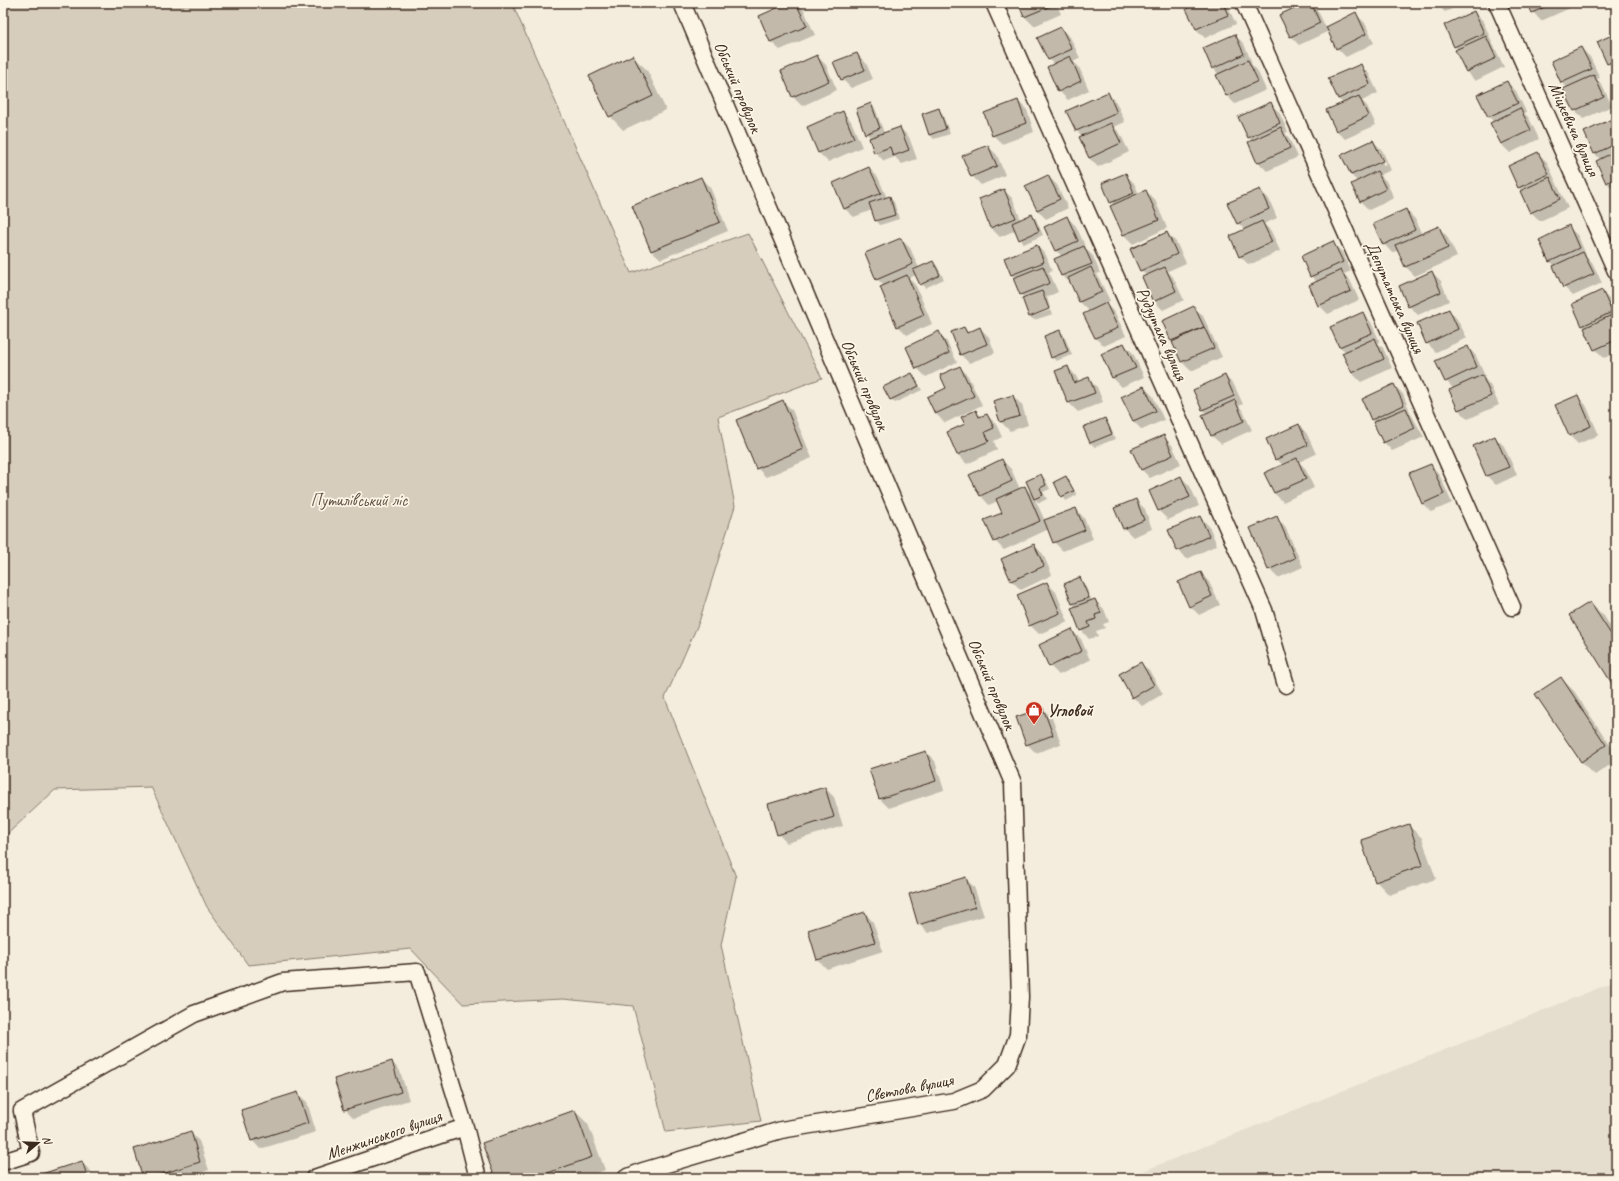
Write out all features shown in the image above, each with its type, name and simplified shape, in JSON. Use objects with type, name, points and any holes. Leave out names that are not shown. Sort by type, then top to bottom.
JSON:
[{"type":"street","name":"Обський провулок","points":[[682,3],[1013,783]]},
{"type":"street","name":"Рудзутака вулиця","points":[[994,3],[1264,610],[1286,685]]},
{"type":"street","name":"Депутатська вулиця","points":[[1244,3],[1512,607]]},
{"type":"street","name":"Міцкевича вулиця","points":[[1497,3],[1616,271]]},
{"type":"street","name":"Свєтлова вулиця","points":[[626,1178],[643,1171],[781,1130],[954,1101],[983,1089],[1007,1065],[1018,1035],[1020,997],[1013,783]]},
{"type":"street","points":[[3,1162],[31,1153],[22,1111],[194,1014],[283,982],[417,972],[466,1127],[478,1178]]},
{"type":"street","name":"Менжинського вулиця","points":[[314,1178],[466,1127]]},
{"type":"shaded area","points":[[1616,981],[1616,1178],[1126,1178]]},
{"type":"green space","name":"Путилівський ліс","points":[[3,3],[512,3],[631,273],[748,233],[822,378],[718,417],[735,506],[699,622],[665,698],[736,877],[721,945],[761,1121],[666,1132],[633,1006],[563,999],[463,1004],[411,949],[248,965],[207,907],[151,787],[55,790],[3,838]]},
{"type":"building","points":[[788,3],[796,3],[807,26],[770,42],[759,16]]},
{"type":"building","points":[[1018,3],[1052,3],[1053,5],[1024,17]]},
{"type":"building","points":[[1199,3],[1223,3],[1228,15],[1196,29],[1186,9]]},
{"type":"building","points":[[1305,3],[1311,3],[1320,23],[1290,37],[1279,15]]},
{"type":"building","points":[[1527,3],[1553,3],[1532,13]]},
{"type":"building","points":[[1474,11],[1484,33],[1454,47],[1444,25]]},
{"type":"building","points":[[1356,12],[1366,34],[1336,49],[1326,27]]},
{"type":"building","points":[[1061,27],[1072,49],[1048,60],[1037,38]]},
{"type":"building","points":[[1616,33],[1616,60],[1607,64],[1597,42]]},
{"type":"building","points":[[1235,34],[1244,54],[1212,69],[1203,48]]},
{"type":"building","points":[[1486,36],[1496,58],[1466,72],[1455,50]]},
{"type":"building","points":[[1581,47],[1592,69],[1561,83],[1551,61]]},
{"type":"building","points":[[857,53],[865,70],[841,80],[833,62]]},
{"type":"building","points":[[633,55],[653,96],[609,117],[589,76]]},
{"type":"building","points":[[817,55],[829,81],[792,97],[781,71]]},
{"type":"building","points":[[1070,56],[1081,81],[1058,92],[1047,67]]},
{"type":"building","points":[[1248,60],[1258,81],[1226,96],[1216,75]]},
{"type":"building","points":[[1361,64],[1370,84],[1338,99],[1328,78]]},
{"type":"building","points":[[1594,75],[1604,97],[1574,111],[1563,89]]},
{"type":"building","points":[[1507,81],[1518,103],[1488,117],[1477,95]]},
{"type":"building","points":[[1108,92],[1117,113],[1076,131],[1066,111]]},
{"type":"building","points":[[1359,96],[1368,116],[1336,131],[1326,110]]},
{"type":"building","points":[[1018,100],[1026,123],[992,136],[984,113]]},
{"type":"building","points":[[1271,102],[1280,123],[1248,138],[1238,117]]},
{"type":"building","points":[[871,103],[880,128],[865,134],[856,109]]},
{"type":"building","points":[[939,108],[946,129],[929,135],[922,114]]},
{"type":"building","points":[[1520,108],[1531,130],[1501,144],[1490,123]]},
{"type":"building","points":[[843,111],[854,138],[818,153],[807,127]]},
{"type":"building","points":[[1614,118],[1616,122],[1616,144],[1594,154],[1584,132]]},
{"type":"building","points":[[1111,123],[1121,143],[1089,158],[1079,137]]},
{"type":"building","points":[[900,127],[909,150],[893,156],[890,147],[874,153],[869,138]]},
{"type":"building","points":[[1281,127],[1290,148],[1257,163],[1248,142]]},
{"type":"building","points":[[1373,140],[1383,161],[1351,175],[1341,155]]},
{"type":"building","points":[[988,145],[997,166],[971,177],[962,156]]},
{"type":"building","points":[[1616,151],[1616,178],[1606,183],[1596,161]]},
{"type":"building","points":[[1538,152],[1549,174],[1518,188],[1508,166]]},
{"type":"building","points":[[869,167],[881,193],[844,209],[833,183]]},
{"type":"building","points":[[1377,171],[1386,189],[1360,202],[1351,184]]},
{"type":"building","points":[[1126,173],[1134,193],[1110,203],[1102,183]]},
{"type":"building","points":[[1048,175],[1060,199],[1037,210],[1025,186]]},
{"type":"building","points":[[701,177],[720,222],[651,251],[632,206]]},
{"type":"building","points":[[1550,177],[1560,199],[1530,213],[1520,191]]},
{"type":"building","points":[[1004,189],[1016,218],[990,228],[979,199]]},
{"type":"building","points":[[1260,189],[1269,209],[1237,224],[1227,203]]},
{"type":"building","points":[[1146,190],[1159,220],[1123,235],[1110,206]]},
{"type":"building","points":[[890,196],[895,215],[875,221],[869,203]]},
{"type":"building","points":[[1406,209],[1415,230],[1383,245],[1373,224]]},
{"type":"building","points":[[1032,214],[1039,231],[1019,240],[1012,223]]},
{"type":"building","points":[[1067,216],[1078,241],[1055,251],[1044,227]]},
{"type":"building","points":[[1262,221],[1272,242],[1239,257],[1230,236]]},
{"type":"building","points":[[1569,225],[1579,248],[1549,262],[1539,240]]},
{"type":"building","points":[[1439,226],[1448,248],[1405,267],[1395,245]]},
{"type":"building","points":[[1167,232],[1177,254],[1140,271],[1130,249]]},
{"type":"building","points":[[901,238],[913,264],[876,280],[865,253]]},
{"type":"building","points":[[1333,241],[1343,262],[1310,277],[1301,256]]},
{"type":"building","points":[[1037,245],[1044,262],[1011,275],[1004,258]]},
{"type":"building","points":[[1084,246],[1092,264],[1061,276],[1054,259]]},
{"type":"building","points":[[1583,252],[1594,274],[1563,288],[1553,266]]},
{"type":"building","points":[[933,261],[940,275],[920,285],[913,270]]},
{"type":"building","points":[[1043,266],[1050,283],[1020,295],[1013,278]]},
{"type":"building","points":[[1091,267],[1102,292],[1079,302],[1068,278]]},
{"type":"building","points":[[1165,267],[1176,291],[1153,302],[1142,277]]},
{"type":"building","points":[[1341,270],[1351,291],[1318,306],[1309,285]]},
{"type":"building","points":[[1432,271],[1441,292],[1408,307],[1399,286]]},
{"type":"building","points":[[907,275],[924,315],[897,327],[880,287]]},
{"type":"building","points":[[1602,290],[1612,312],[1582,326],[1572,304]]},
{"type":"building","points":[[1042,291],[1049,309],[1029,317],[1022,298]]},
{"type":"building","points":[[1106,303],[1118,328],[1095,338],[1083,314]]},
{"type":"building","points":[[1194,306],[1204,327],[1171,341],[1162,321]]},
{"type":"building","points":[[1449,309],[1458,329],[1426,344],[1417,323]]},
{"type":"building","points":[[1363,312],[1372,333],[1339,347],[1330,327]]},
{"type":"building","points":[[1614,314],[1616,319],[1616,340],[1594,350],[1584,328]]},
{"type":"building","points":[[964,327],[967,333],[980,327],[987,344],[960,355],[951,332]]},
{"type":"building","points":[[1204,327],[1214,348],[1181,362],[1172,342]]},
{"type":"building","points":[[1060,330],[1068,351],[1051,358],[1044,336]]},
{"type":"building","points":[[939,331],[949,353],[916,369],[906,347]]},
{"type":"building","points":[[1375,338],[1384,359],[1352,373],[1342,353]]},
{"type":"building","points":[[1124,343],[1136,368],[1112,378],[1101,354]]},
{"type":"building","points":[[1468,346],[1477,367],[1445,382],[1435,361]]},
{"type":"building","points":[[960,366],[974,396],[935,414],[927,397],[946,388],[940,375]]},
{"type":"building","points":[[1068,366],[1074,383],[1089,377],[1095,393],[1068,403],[1055,371]]},
{"type":"building","points":[[912,373],[919,386],[890,400],[883,387]]},
{"type":"building","points":[[1225,375],[1234,396],[1202,410],[1193,390]]},
{"type":"building","points":[[1482,375],[1491,396],[1458,410],[1449,390]]},
{"type":"building","points":[[1394,384],[1404,405],[1371,420],[1362,399]]},
{"type":"building","points":[[1144,386],[1156,411],[1133,421],[1121,397]]},
{"type":"building","points":[[1013,395],[1020,416],[1000,422],[993,401]]},
{"type":"building","points":[[1578,395],[1591,426],[1569,436],[1555,405]]},
{"type":"building","points":[[783,400],[803,449],[756,469],[736,420]]},
{"type":"building","points":[[1235,400],[1244,421],[1211,436],[1202,415]]},
{"type":"building","points":[[1406,408],[1415,428],[1383,443],[1373,422]]},
{"type":"building","points":[[976,410],[979,417],[987,414],[994,428],[985,432],[989,441],[957,455],[947,432],[965,424],[961,417]]},
{"type":"building","points":[[1105,418],[1112,434],[1090,443],[1083,427]]},
{"type":"building","points":[[1299,424],[1308,445],[1275,460],[1266,439]]},
{"type":"building","points":[[1164,435],[1173,455],[1141,470],[1131,449]]},
{"type":"building","points":[[1495,436],[1509,467],[1486,476],[1473,446]]},
{"type":"building","points":[[1297,458],[1306,479],[1274,493],[1264,473]]},
{"type":"building","points":[[1002,459],[1012,481],[980,496],[969,475]]},
{"type":"building","points":[[1431,464],[1444,494],[1422,504],[1409,473]]},
{"type":"building","points":[[1041,474],[1046,485],[1040,488],[1043,495],[1034,499],[1026,481]]},
{"type":"building","points":[[1066,476],[1074,491],[1061,497],[1054,482]]},
{"type":"building","points":[[1181,476],[1190,497],[1158,511],[1149,491]]},
{"type":"building","points":[[1025,486],[1040,521],[994,542],[984,520],[1002,513],[996,499]]},
{"type":"building","points":[[1136,499],[1144,520],[1123,529],[1114,508]]},
{"type":"building","points":[[1076,508],[1085,530],[1053,543],[1044,520]]},
{"type":"building","points":[[1200,516],[1209,536],[1177,551],[1168,530]]},
{"type":"building","points":[[1277,516],[1295,558],[1268,570],[1250,528]]},
{"type":"building","points":[[1034,544],[1044,566],[1011,581],[1001,559]]},
{"type":"building","points":[[1201,572],[1212,596],[1189,607],[1178,582]]},
{"type":"building","points":[[1080,577],[1089,598],[1072,604],[1064,584]]},
{"type":"building","points":[[1047,582],[1060,613],[1029,626],[1017,595]]},
{"type":"building","points":[[1095,599],[1101,613],[1095,615],[1096,619],[1088,622],[1090,627],[1080,631],[1071,608]]},
{"type":"building","points":[[1590,602],[1616,642],[1616,690],[1569,615]]},
{"type":"building","points":[[1072,629],[1082,651],[1049,667],[1039,645]]},
{"type":"building","points":[[1141,662],[1154,685],[1132,698],[1119,674]]},
{"type":"building","points":[[1561,677],[1606,745],[1581,762],[1535,694]]},
{"type":"building","points":[[1043,708],[1053,735],[1026,745],[1016,717]]},
{"type":"building","points":[[926,751],[936,781],[879,799],[869,769]]},
{"type":"building","points":[[825,787],[834,817],[777,835],[768,804]]},
{"type":"building","points":[[1409,824],[1423,865],[1375,882],[1361,840]]},
{"type":"building","points":[[966,877],[975,907],[918,925],[909,894]]},
{"type":"building","points":[[865,912],[875,942],[817,960],[808,930]]},
{"type":"building","points":[[392,1061],[401,1092],[344,1110],[334,1079]]},
{"type":"building","points":[[298,1092],[308,1123],[251,1141],[241,1110]]},
{"type":"building","points":[[575,1110],[592,1157],[534,1178],[495,1178],[482,1143]]},
{"type":"building","points":[[191,1131],[200,1162],[149,1178],[143,1178],[134,1149]]},
{"type":"building","points":[[82,1161],[88,1178],[29,1178]]},
{"type":"place","name":"Угловой","points":[[1034,725]]}]
